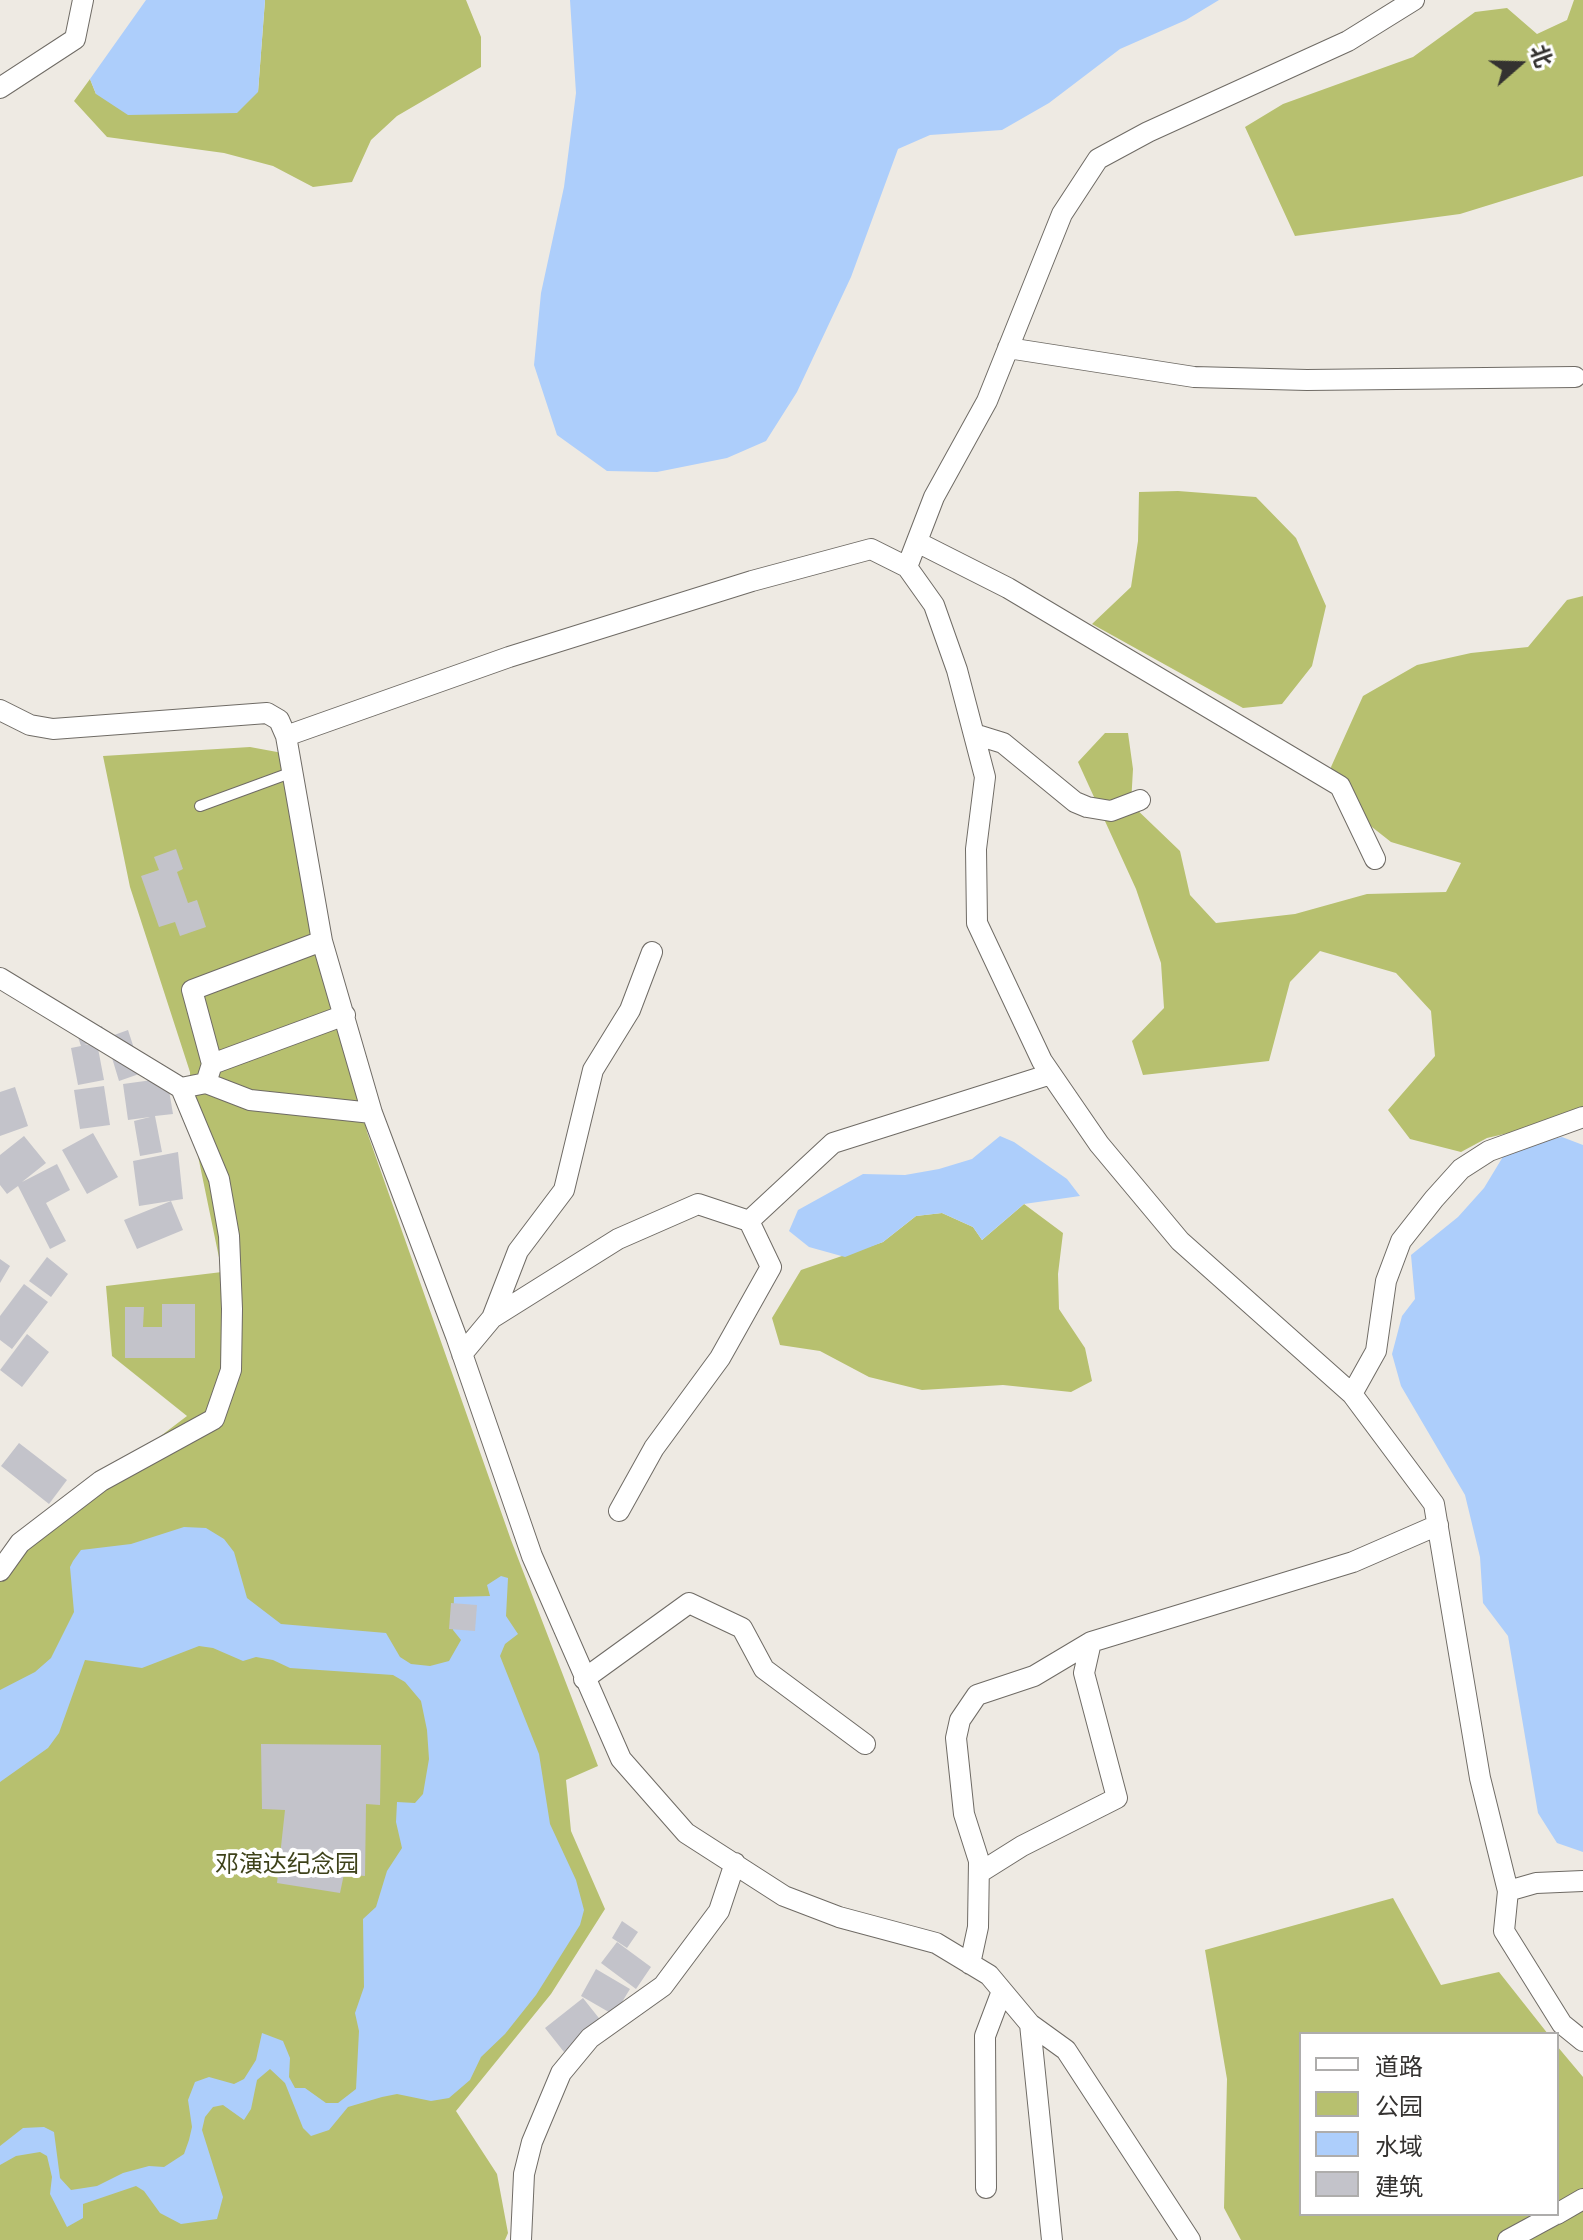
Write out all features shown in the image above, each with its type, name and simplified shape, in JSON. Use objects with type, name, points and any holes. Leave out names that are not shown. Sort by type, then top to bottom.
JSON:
[{"type":"street","points":[[0,88],[75,39],[83,0]]},
{"type":"street","points":[[907,567],[934,497],[987,401],[1062,214],[1098,159],[1148,132],[1348,41],[1414,0]]},
{"type":"street","points":[[1008,348],[1194,377],[1307,380],[1575,377]]},
{"type":"street","points":[[917,542],[1008,588],[1340,786],[1375,859]]},
{"type":"street","points":[[286,736],[509,657],[752,581],[871,549],[907,567],[934,605],[957,670],[985,777],[976,849],[977,923],[1051,1074],[1099,1144],[1180,1241],[1352,1394],[1434,1504],[1480,1778],[1508,1891],[1504,1931],[1562,2024],[1583,2041]]},
{"type":"street","points":[[0,710],[30,725],[77,730],[267,713],[279,720],[286,736],[290,773],[322,941],[372,1113],[462,1354],[512,1504],[584,1679],[621,1759],[638,1782],[661,1802],[686,1833],[784,1896],[866,1926],[936,1943],[989,1975],[1030,2024],[1066,2050],[1190,2240]]},
{"type":"street","points":[[974,734],[1003,743],[1075,802],[1087,807],[1111,811],[1140,800]]},
{"type":"street","points":[[322,941],[192,990],[209,1074],[250,1100],[372,1113]]},
{"type":"street","points":[[492,1318],[518,1251],[564,1190],[593,1070],[630,1010],[652,952]]},
{"type":"street","points":[[0,978],[181,1088],[219,1179],[229,1236],[231,1370],[214,1419],[101,1481],[20,1543],[0,1571]]},
{"type":"street","points":[[181,1088],[345,1015]]},
{"type":"street","points":[[749,1221],[833,1143],[1051,1074]]},
{"type":"street","points":[[1352,1394],[1376,1351],[1386,1281],[1401,1241],[1434,1199],[1461,1169],[1489,1151],[1583,1117]]},
{"type":"street","points":[[462,1354],[492,1318],[618,1239],[698,1204],[749,1221],[771,1267],[720,1358],[654,1448],[619,1511]]},
{"type":"street","points":[[970,1964],[978,1927],[979,1861],[964,1814],[956,1738],[960,1720],[977,1695],[1034,1676],[1091,1642],[1353,1562],[1438,1525]]},
{"type":"street","points":[[584,1679],[689,1603],[742,1628],[764,1669],[865,1744]]},
{"type":"street","points":[[979,1873],[1022,1846],[1117,1798],[1084,1673],[1091,1642]]},
{"type":"street","points":[[521,2240],[524,2174],[532,2142],[561,2073],[590,2038],[663,1986],[719,1911],[735,1863]]},
{"type":"street","points":[[1508,1891],[1536,1883],[1583,1881]]},
{"type":"street","points":[[986,2188],[985,2036],[1002,1991]]},
{"type":"street","points":[[1030,2024],[1052,2240]]},
{"type":"street","points":[[1559,2213],[1583,2199]]},
{"type":"street","points":[[1508,2240],[1553,2216]]},
{"type":"lane","points":[[200,806],[290,773]]},
{"type":"green space","points":[[265,0],[466,0],[481,37],[481,67],[397,116],[371,140],[352,182],[313,187],[273,166],[224,153],[107,137],[74,101],[90,79],[96,94],[258,92]]},
{"type":"green space","points":[[1574,0],[1583,0],[1583,176],[1460,214],[1295,236],[1245,127],[1283,104],[1413,57],[1475,12],[1507,8],[1537,34],[1567,20]]},
{"type":"green space","points":[[1178,491],[1256,497],[1296,538],[1326,606],[1312,666],[1282,704],[1243,708],[1092,624],[1131,587],[1138,541],[1139,492]]},
{"type":"green space","points":[[1583,596],[1583,1110],[1560,1121],[1487,1138],[1461,1152],[1410,1139],[1388,1110],[1435,1056],[1431,1011],[1396,973],[1320,951],[1290,982],[1269,1061],[1143,1075],[1132,1041],[1164,1008],[1161,963],[1136,889],[1078,762],[1105,733],[1128,733],[1133,769],[1131,804],[1180,851],[1190,895],[1216,923],[1295,914],[1367,894],[1446,892],[1461,863],[1391,842],[1335,798],[1331,767],[1363,696],[1417,665],[1471,653],[1528,647],[1567,600]]},
{"type":"green space","name":"邓演达纪念园","points":[[250,747],[288,754],[367,1132],[511,1540],[598,1766],[566,1780],[571,1831],[605,1909],[551,1994],[456,2111],[497,2174],[508,2233],[505,2240],[0,2240],[0,1571],[20,1543],[187,1416],[112,1356],[106,1286],[222,1272],[191,1122],[190,1072],[130,887],[103,756]]},
{"type":"green space","points":[[1024,1204],[1063,1233],[1058,1274],[1059,1309],[1085,1348],[1092,1381],[1071,1392],[1003,1385],[922,1390],[869,1377],[820,1351],[780,1345],[772,1318],[801,1270],[883,1242],[916,1216],[942,1213],[973,1227],[982,1240]]},
{"type":"green space","points":[[1393,1898],[1441,1985],[1499,1972],[1546,2032],[1299,2032],[1299,2216],[1559,2216],[1559,2048],[1583,2077],[1583,2240],[1241,2240],[1224,2208],[1227,2079],[1205,1950]]},
{"type":"water","points":[[146,0],[265,0],[258,92],[237,113],[128,115],[96,94],[90,79]]},
{"type":"water","points":[[570,0],[1219,0],[1186,20],[1120,49],[1049,103],[1002,130],[930,135],[898,149],[851,277],[797,392],[766,441],[727,458],[657,472],[607,471],[557,435],[534,365],[541,293],[564,187],[576,93]]},
{"type":"water","points":[[1000,1136],[1014,1142],[1067,1179],[1080,1196],[1024,1204],[982,1240],[973,1227],[942,1213],[916,1216],[883,1242],[845,1257],[809,1247],[789,1231],[798,1210],[863,1174],[905,1175],[939,1169],[972,1159]]},
{"type":"water","points":[[1562,1137],[1583,1145],[1583,1852],[1557,1843],[1538,1813],[1508,1636],[1483,1603],[1480,1557],[1465,1495],[1401,1386],[1392,1354],[1402,1316],[1415,1299],[1411,1255],[1458,1217],[1484,1188],[1504,1155],[1526,1145]]},
{"type":"water","points":[[184,1527],[206,1528],[224,1539],[234,1552],[247,1598],[281,1624],[386,1633],[400,1657],[411,1664],[430,1666],[449,1661],[461,1640],[453,1630],[454,1597],[490,1596],[487,1585],[501,1576],[508,1578],[506,1616],[518,1634],[505,1644],[500,1656],[539,1754],[550,1824],[576,1880],[584,1910],[580,1925],[536,1995],[505,2034],[481,2057],[470,2080],[449,2098],[431,2101],[397,2094],[382,2097],[348,2107],[329,2130],[311,2136],[303,2128],[285,2083],[270,2069],[257,2080],[251,2109],[244,2120],[223,2105],[213,2107],[205,2117],[202,2130],[223,2197],[217,2219],[181,2224],[160,2213],[144,2191],[136,2186],[83,2204],[83,2218],[67,2227],[50,2194],[52,2177],[47,2156],[40,2152],[16,2156],[0,2165],[0,2146],[23,2128],[44,2127],[54,2132],[60,2178],[71,2190],[97,2186],[123,2173],[149,2166],[164,2167],[184,2154],[192,2127],[188,2100],[195,2082],[209,2077],[234,2084],[244,2079],[256,2060],[262,2033],[283,2041],[290,2058],[289,2077],[295,2088],[305,2088],[326,2103],[338,2103],[356,2089],[359,2031],[355,2013],[364,1987],[363,1919],[376,1907],[387,1871],[402,1848],[396,1822],[397,1802],[415,1803],[423,1794],[429,1759],[421,1701],[405,1682],[393,1675],[290,1668],[256,1657],[243,1661],[213,1648],[199,1646],[142,1668],[85,1660],[59,1733],[48,1748],[0,1782],[0,1690],[35,1672],[51,1658],[74,1612],[70,1567],[73,1561],[81,1550],[131,1544]]},
{"type":"building","points":[[176,849],[183,869],[177,872],[188,903],[197,900],[206,927],[180,936],[175,922],[159,927],[141,876],[159,870],[154,857]]},
{"type":"building","points":[[102,1026],[106,1038],[84,1045],[97,1043],[104,1080],[78,1085],[71,1048],[81,1046],[77,1034]]},
{"type":"building","points":[[128,1030],[142,1073],[119,1081],[106,1038]]},
{"type":"building","points":[[167,1078],[173,1114],[155,1116],[162,1152],[140,1156],[134,1121],[150,1117],[128,1120],[123,1084]]},
{"type":"building","points":[[104,1086],[110,1125],[80,1129],[74,1090]]},
{"type":"building","points":[[15,1087],[28,1126],[0,1136],[0,1092]]},
{"type":"building","points":[[93,1133],[118,1177],[87,1194],[62,1150]]},
{"type":"building","points":[[24,1136],[46,1163],[22,1182],[57,1164],[70,1190],[46,1203],[66,1241],[50,1249],[18,1186],[7,1194],[0,1185],[0,1155]]},
{"type":"building","points":[[178,1152],[183,1199],[139,1206],[133,1161]]},
{"type":"building","points":[[171,1201],[183,1230],[137,1249],[124,1220]]},
{"type":"building","points":[[47,1257],[68,1274],[51,1297],[29,1281]]},
{"type":"building","points":[[0,1259],[10,1266],[0,1283]]},
{"type":"building","points":[[24,1284],[48,1302],[12,1349],[0,1340],[0,1316]]},
{"type":"building","points":[[162,1304],[195,1304],[195,1358],[125,1358],[125,1307],[144,1307],[143,1327],[162,1327]]},
{"type":"building","points":[[27,1334],[49,1352],[22,1387],[0,1370]]},
{"type":"building","points":[[19,1443],[67,1480],[49,1504],[1,1466]]},
{"type":"building","points":[[451,1603],[477,1605],[475,1631],[449,1629]]},
{"type":"building","points":[[261,1744],[381,1745],[380,1805],[366,1804],[365,1876],[344,1874],[340,1893],[277,1883],[285,1810],[262,1809]]},
{"type":"building","points":[[622,1921],[638,1932],[627,1948],[612,1938]]},
{"type":"building","points":[[617,1942],[651,1967],[636,1989],[601,1963]]},
{"type":"building","points":[[596,1969],[630,1989],[614,2015],[581,1996]]},
{"type":"building","points":[[583,1998],[602,2022],[564,2052],[545,2028]]}]
